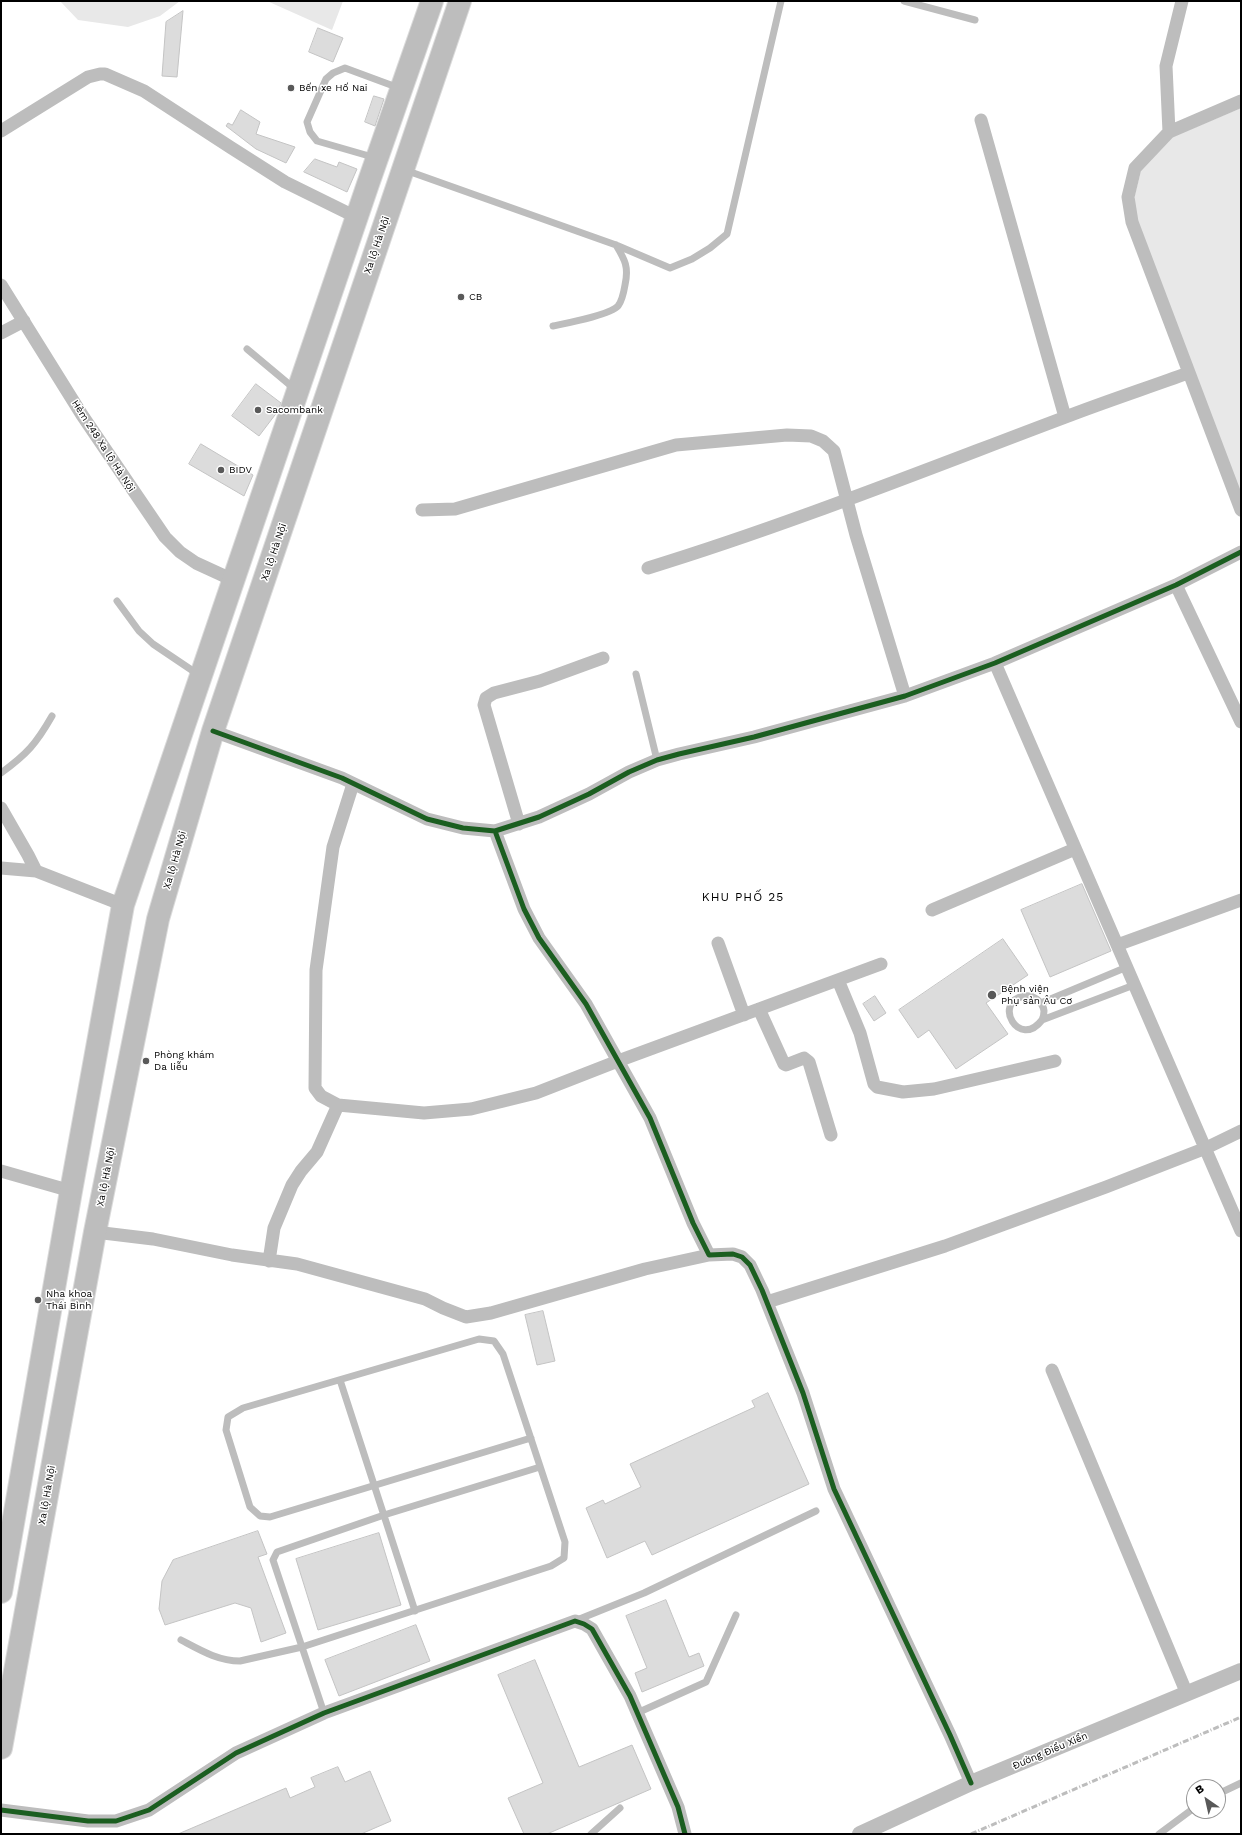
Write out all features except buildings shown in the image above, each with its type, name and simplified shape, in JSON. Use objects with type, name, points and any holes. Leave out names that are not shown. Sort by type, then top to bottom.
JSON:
[{"type":"highway","points":[[1,1592],[8,1508],[71,1190],[123,905],[356,217],[432,1]]},
{"type":"highway","name":"Xa lộ Hà Nội","points":[[1,1748],[95,1232],[158,919],[213,731],[460,1]]},
{"type":"highway","points":[[377,159],[403,169]]},
{"type":"highway","points":[[356,217],[383,228]]},
{"type":"street","points":[[1169,132],[1166,66],[1182,1]]},
{"type":"street","points":[[1,131],[88,77],[95,74],[105,74],[144,90],[285,182],[356,217]]},
{"type":"street","points":[[1241,101],[1169,132],[1135,168],[1128,197],[1132,222],[1241,510]]},
{"type":"street","points":[[981,120],[1065,417]]},
{"type":"street","name":"Hẻm 248 Xa lộ Hà Nội","points":[[1,285],[82,415],[164,536],[180,552],[196,563],[233,580]]},
{"type":"street","points":[[1,333],[24,321]]},
{"type":"street","points":[[648,568],[727,544],[1065,417],[1188,373]]},
{"type":"street","points":[[422,510],[455,509],[676,445],[787,435],[811,436],[823,441],[834,450],[856,535],[905,696]]},
{"type":"street","points":[[213,731],[342,778],[426,819],[463,828],[495,831],[519,824],[589,794],[629,772],[657,760],[776,731],[905,696],[995,663],[1176,585],[1241,552]]},
{"type":"street","points":[[1176,585],[1241,722]]},
{"type":"street","points":[[519,824],[484,705],[486,698],[494,693],[540,681],[604,658]]},
{"type":"street","points":[[995,663],[1206,1148],[1241,1232]]},
{"type":"street","points":[[353,784],[333,847],[316,970],[315,1088],[321,1096],[338,1105],[424,1113],[471,1109],[536,1093],[880,964]]},
{"type":"street","points":[[1,808],[36,871]]},
{"type":"street","points":[[495,831],[524,909],[539,938],[586,1004],[650,1118],[693,1223],[709,1255]]},
{"type":"street","points":[[932,910],[1075,849]]},
{"type":"street","points":[[1,868],[36,871],[123,905]]},
{"type":"street","points":[[1117,945],[1241,900]]},
{"type":"street","points":[[718,943],[744,1015]]},
{"type":"street","points":[[838,980],[860,1033],[874,1084],[877,1087],[903,1092],[934,1089],[1055,1061]]},
{"type":"street","points":[[759,1009],[784,1064],[786,1065],[804,1058],[809,1062],[831,1135]]},
{"type":"street","points":[[269,1261],[274,1228],[292,1185],[301,1171],[317,1152],[338,1105]]},
{"type":"street","points":[[767,1302],[945,1246],[1106,1187],[1206,1148],[1241,1131]]},
{"type":"street","points":[[1,1171],[71,1190]]},
{"type":"street","points":[[95,1232],[154,1239],[232,1255],[297,1264],[425,1299],[466,1317],[491,1313],[645,1269],[709,1255],[733,1254],[742,1257],[750,1265],[767,1302],[803,1393],[834,1489],[950,1735],[971,1783]]},
{"type":"street","points":[[1052,1370],[1187,1694]]},
{"type":"street","points":[[1,1810],[88,1821],[116,1821],[149,1810],[236,1753],[324,1713],[574,1621],[584,1624],[592,1629],[630,1696],[678,1807],[686,1834]]},
{"type":"street","name":"Đường Điểu Xiển","points":[[860,1834],[971,1783],[1241,1671]]},
{"type":"lane","points":[[403,169],[616,245],[670,268],[680,265],[704,252],[727,234],[781,1]]},
{"type":"lane","points":[[904,1],[975,20]]},
{"type":"lane","points":[[377,159],[317,141],[310,132],[307,122],[326,79],[333,73],[345,68],[401,88]]},
{"type":"lane","points":[[553,326],[609,312],[618,306],[624,290],[628,272],[616,245]]},
{"type":"lane","points":[[247,349],[297,392]]},
{"type":"lane","points":[[117,601],[139,631],[153,644],[201,676]]},
{"type":"lane","points":[[636,674],[657,760]]},
{"type":"lane","points":[[1,773],[25,755],[36,743],[52,716]]},
{"type":"lane","points":[[1041,1003],[1127,968]]},
{"type":"lane","points":[[1042,1020],[1134,985]]},
{"type":"lane","points":[[1027,995],[1035,997],[1041,1003],[1044,1011],[1042,1020],[1037,1027],[1029,1030],[1021,1029],[1014,1025],[1010,1018],[1009,1010],[1012,1002],[1019,997],[1027,995]]},
{"type":"lane","points":[[181,1640],[212,1656],[230,1661],[240,1661],[302,1647],[415,1612],[551,1566],[564,1558],[565,1542],[531,1438],[503,1354],[494,1341],[479,1340],[243,1408],[228,1417],[226,1430],[250,1508],[260,1516],[270,1517],[531,1438]]},
{"type":"lane","points":[[340,1380],[415,1612]]},
{"type":"lane","points":[[324,1713],[273,1560],[277,1552],[384,1515],[540,1467]]},
{"type":"lane","points":[[574,1621],[644,1593],[816,1511]]},
{"type":"lane","points":[[637,1712],[706,1682],[736,1616]]},
{"type":"lane","points":[[1226,1790],[1241,1783]]},
{"type":"lane","points":[[591,1834],[620,1808]]},
{"type":"lane","points":[[1158,1834],[1186,1814]]},
{"type":"shaded area","points":[[60,1],[180,1],[160,16],[128,27],[78,20]]},
{"type":"shaded area","points":[[267,1],[343,1],[332,30]]},
{"type":"shaded area","points":[[1241,108],[1241,495],[1137,221],[1134,199],[1141,170],[1170,138]]},
{"type":"railway","points":[[971,1834],[1241,1717]]},
{"type":"cycle path","points":[[213,731],[342,778],[427,819],[463,828],[495,831],[539,817],[589,794],[629,772],[657,760],[754,737],[905,696],[995,663],[1176,585],[1241,552]]},
{"type":"cycle path","points":[[495,831],[524,909],[539,938],[586,1004],[650,1118],[693,1223],[709,1255],[733,1254],[742,1257],[750,1265],[762,1290],[803,1393],[834,1489],[950,1735],[971,1783]]},
{"type":"cycle path","points":[[1,1810],[88,1821],[116,1821],[149,1810],[236,1753],[324,1713],[575,1621],[592,1629],[630,1696],[678,1807],[685,1834]]},
{"type":"place","name":"Bến xe Hố Nai","points":[[291,88]]},
{"type":"place","name":"CB","points":[[461,297]]},
{"type":"place","name":"Sacombank","points":[[258,410]]},
{"type":"place","name":"BIDV","points":[[221,470]]},
{"type":"place","name":"Bệnh viện Phụ sản Âu Cơ","points":[[992,995]]},
{"type":"place","name":"Phòng khám Da liễu","points":[[146,1061]]},
{"type":"place","name":"Nha khoa Thái Bình","points":[[38,1300]]},
{"type":"district","name":"KHU PHỐ 25","points":[[743,897]]}]
